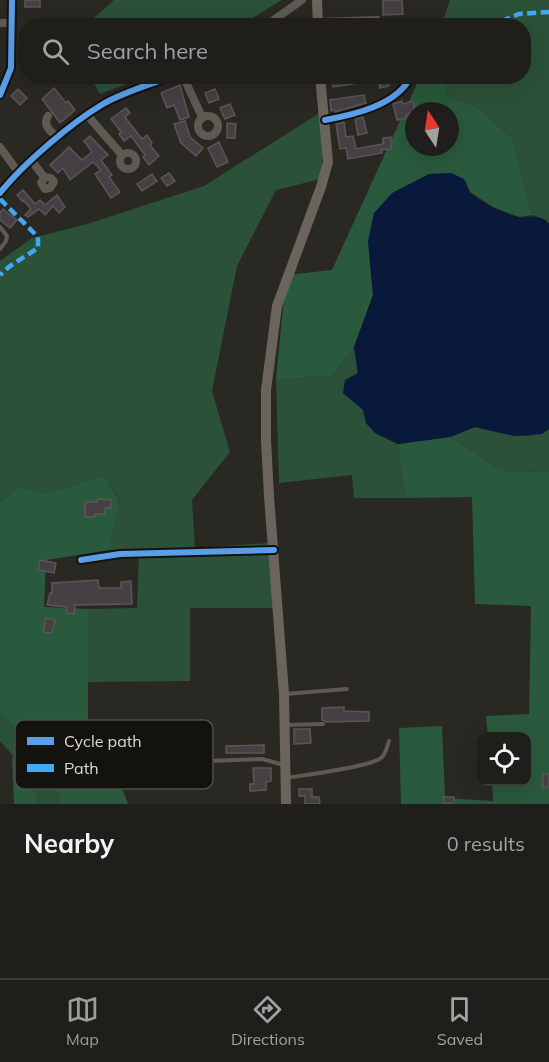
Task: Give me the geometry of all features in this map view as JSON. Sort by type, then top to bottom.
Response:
[{"type":"main road","points":[[317,0],[318,18]]},
{"type":"main road","points":[[286,804],[286,725],[266,440],[266,390],[272,329],[277,306],[328,162],[321,84]]},
{"type":"street","points":[[0,95],[11,68],[12,0]]},
{"type":"street","points":[[276,18],[302,0]]},
{"type":"street","points":[[0,23],[11,23]]},
{"type":"street","points":[[0,193],[31,160],[87,115],[120,95],[151,84]]},
{"type":"street","points":[[187,84],[202,117]]},
{"type":"street","points":[[325,120],[359,113],[385,101],[408,84]]},
{"type":"street","points":[[87,115],[122,155]]},
{"type":"street","points":[[48,116],[45,126],[58,138]]},
{"type":"street","points":[[0,147],[18,172]]},
{"type":"street","points":[[31,160],[44,177]]},
{"type":"street","points":[[81,560],[120,554],[274,550]]},
{"type":"lane","points":[[0,227],[7,236],[6,242],[0,249]]},
{"type":"lane","points":[[284,694],[347,689]]},
{"type":"lane","points":[[286,725],[323,724]]},
{"type":"lane","points":[[285,778],[361,766],[380,759],[389,741]]},
{"type":"lane","points":[[213,761],[262,759],[285,765]]},
{"type":"green space","points":[[114,0],[282,0],[252,18],[94,18]]},
{"type":"green space","points":[[450,0],[549,0],[549,224],[546,220],[532,215],[512,138],[480,109],[446,94],[448,84],[531,84],[531,18],[444,18]]},
{"type":"green space","points":[[94,84],[126,84],[100,94]]},
{"type":"green space","points":[[417,84],[448,84],[446,94],[480,109],[512,138],[532,215],[519,217],[493,207],[470,192],[464,179],[368,241],[373,295],[354,347],[332,376],[276,380],[286,275],[332,270],[405,110],[405,156],[459,156],[459,102],[409,102]]},
{"type":"green space","points":[[321,112],[323,143],[321,179],[276,190],[237,266],[212,391],[230,452],[192,500],[195,548],[268,543],[275,608],[190,608],[190,681],[88,682],[88,609],[137,608],[139,550],[110,550],[119,499],[105,475],[49,493],[20,487],[0,502],[0,261],[32,238],[87,224],[204,186]]},
{"type":"green space","points":[[354,347],[358,374],[343,393],[364,410],[366,423],[375,432],[398,444],[405,498],[354,498],[352,475],[279,483],[276,380],[332,376]]},
{"type":"green space","points":[[475,427],[522,436],[541,433],[549,429],[549,472],[503,471],[450,437]]},
{"type":"green space","points":[[450,437],[503,471],[549,472],[549,804],[401,804],[399,728],[442,726],[445,798],[493,801],[492,786],[531,786],[531,732],[488,732],[486,716],[529,714],[531,606],[475,604],[472,497],[405,498],[398,444]]},
{"type":"green space","points":[[105,475],[119,500],[110,550],[46,560],[44,607],[88,609],[88,720],[15,720],[15,727],[0,714],[0,502],[20,487],[49,493]]},
{"type":"green space","points":[[0,714],[15,727],[15,758],[0,741]]},
{"type":"green space","points":[[12,756],[15,759],[15,789],[35,789],[39,804],[14,804]]},
{"type":"green space","points":[[35,789],[57,789],[61,804],[39,804]]},
{"type":"green space","points":[[57,789],[122,789],[128,804],[61,804]]},
{"type":"water","points":[[451,173],[464,179],[470,192],[492,207],[518,217],[542,219],[549,224],[549,429],[542,434],[514,436],[475,427],[450,437],[398,444],[375,433],[366,423],[363,410],[343,393],[345,380],[358,373],[354,347],[373,295],[368,241],[374,213],[392,193],[429,174]]},
{"type":"building","points":[[25,0],[40,0],[40,7],[25,7]]},
{"type":"building","points":[[383,0],[402,0],[403,14],[383,15]]},
{"type":"building","points":[[333,84],[352,84],[333,87]]},
{"type":"building","points":[[379,84],[388,84],[389,86],[380,88]]},
{"type":"building","points":[[180,85],[189,117],[180,120],[174,105],[167,108],[161,93]]},
{"type":"building","points":[[54,88],[75,110],[60,123],[42,99]]},
{"type":"building","points":[[18,89],[27,98],[20,105],[11,96]]},
{"type":"building","points":[[215,89],[219,99],[209,103],[205,93]]},
{"type":"building","points":[[364,95],[366,103],[335,112],[331,111],[330,100]]},
{"type":"building","points":[[402,101],[405,103],[405,118],[397,120],[393,104]]},
{"type":"building","points":[[230,104],[235,115],[225,119],[220,108]]},
{"type":"building","points":[[126,108],[130,113],[125,117],[142,139],[147,135],[152,143],[150,145],[159,156],[149,165],[143,157],[145,155],[131,136],[124,141],[119,134],[121,132],[111,119]]},
{"type":"building","points":[[363,117],[367,133],[358,135],[355,119]]},
{"type":"building","points":[[185,121],[190,137],[203,148],[196,156],[181,143],[174,124]]},
{"type":"building","points":[[344,122],[346,137],[353,136],[356,149],[383,144],[383,138],[391,137],[391,149],[381,150],[382,153],[348,159],[346,148],[340,149],[336,124]]},
{"type":"building","points":[[227,123],[236,124],[235,138],[227,138]]},
{"type":"building","points":[[90,136],[108,155],[101,160],[112,175],[109,177],[120,192],[111,198],[95,174],[101,170],[93,162],[70,180],[63,168],[58,173],[50,165],[69,147],[82,160],[92,152],[84,141]]},
{"type":"building","points":[[219,142],[228,162],[217,167],[208,148]]},
{"type":"building","points":[[169,173],[175,181],[167,186],[161,178]]},
{"type":"building","points":[[152,174],[157,181],[142,191],[137,184]]},
{"type":"building","points":[[23,190],[35,204],[40,200],[45,205],[57,195],[65,207],[59,213],[53,206],[45,215],[39,209],[28,217],[25,215],[31,209],[17,195]]},
{"type":"building","points":[[3,209],[17,220],[10,228],[0,220],[0,213]]},
{"type":"building","points":[[97,499],[111,500],[111,508],[105,508],[105,514],[85,517],[85,502],[97,502]]},
{"type":"building","points":[[40,560],[56,563],[54,573],[38,570]]},
{"type":"building","points":[[98,580],[99,588],[121,588],[121,582],[131,581],[132,604],[75,605],[74,614],[66,613],[67,607],[47,605],[50,593],[52,594],[52,583]]},
{"type":"building","points":[[46,618],[55,620],[52,633],[43,632]]},
{"type":"building","points":[[344,707],[344,711],[369,712],[369,721],[326,722],[322,720],[322,708]]},
{"type":"building","points":[[294,729],[310,729],[311,743],[294,744]]},
{"type":"building","points":[[264,745],[264,753],[226,753],[226,746]]},
{"type":"building","points":[[253,768],[271,768],[271,781],[266,782],[266,790],[250,791],[250,784],[254,784]]},
{"type":"building","points":[[543,774],[549,774],[549,787],[543,788]]},
{"type":"building","points":[[299,789],[312,789],[312,797],[319,797],[320,804],[305,804],[305,796],[299,796]]},
{"type":"building","points":[[444,797],[454,797],[454,802],[444,804]]},
{"type":"marked path","points":[[509,18],[519,14],[549,12]]},
{"type":"marked path","points":[[0,199],[38,237],[38,248],[0,275]]},
{"type":"cycle path","points":[[0,95],[11,68],[12,0]]},
{"type":"cycle path","points":[[0,193],[34,157],[90,112],[119,96],[151,84]]},
{"type":"cycle path","points":[[325,120],[374,107],[396,94],[406,84]]},
{"type":"cycle path","points":[[81,560],[120,554],[274,550]]}]
